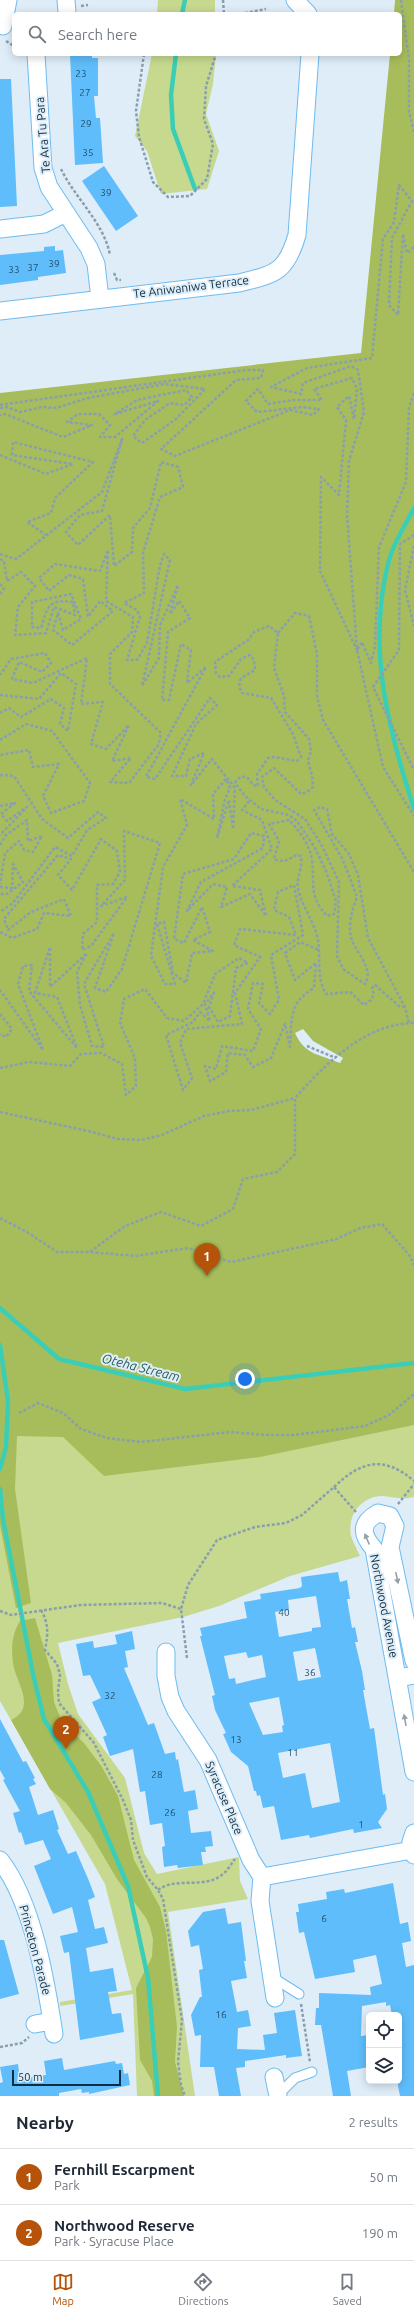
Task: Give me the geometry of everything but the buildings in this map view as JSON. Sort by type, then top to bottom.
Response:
[{"type":"street","points":[[6,26],[8,0]]},
{"type":"street","name":"Te Ara Tu Para","points":[[36,56],[43,168],[49,187],[89,248],[96,264],[100,299]]},
{"type":"street","name":"Te Aniwaniwa Terrace","points":[[0,311],[239,283],[274,274],[291,255],[297,235],[310,56]]},
{"type":"street","points":[[0,229],[44,224],[66,213]]},
{"type":"street","points":[[366,1522],[378,1513],[390,1516]]},
{"type":"street","name":"Northwood Avenue","points":[[390,1516],[395,1526],[390,1547],[414,1661]]},
{"type":"street","name":"Northwood Avenue","points":[[366,1522],[364,1528],[366,1538],[374,1549],[406,1676],[414,1772]]},
{"type":"street","name":"Syracuse Place","points":[[166,1652],[166,1676],[176,1711],[208,1760],[251,1860],[262,1877]]},
{"type":"street","points":[[275,1998],[260,1901],[262,1877],[413,1853],[411,1842],[414,1833]]},
{"type":"street","name":"Princeton Parade","points":[[0,1860],[8,1870],[25,1908],[44,1979],[53,2027],[35,2024]]},
{"type":"street","points":[[274,2077],[278,2096]]},
{"type":"lane","points":[[272,1977],[299,1994]]},
{"type":"lane","points":[[278,2096],[295,2078],[312,2072]]},
{"type":"path","points":[[223,0],[224,12]]},
{"type":"path","points":[[401,0],[409,59],[409,112],[414,132]]},
{"type":"path","points":[[250,12],[266,9]]},
{"type":"path","points":[[144,56],[136,111],[138,138],[153,182],[168,197],[190,196],[207,179],[214,144],[204,119],[206,86],[215,56]]},
{"type":"path","points":[[59,162],[68,184],[99,227],[109,248],[112,261]]},
{"type":"path","points":[[414,247],[407,253],[403,234],[398,315],[389,305],[392,238],[412,201],[399,185],[394,222],[384,239],[372,358],[307,368],[271,387],[300,394],[303,383],[351,366],[358,370],[364,412],[349,461],[348,515],[357,650],[383,766],[414,816]]},
{"type":"path","points":[[113,268],[117,280],[127,280]]},
{"type":"path","points":[[0,405],[246,370],[263,370],[261,378],[236,380],[161,449],[175,456],[290,410],[313,416],[319,409],[302,406],[257,412],[246,401],[258,389],[268,404],[294,400],[322,400],[314,389],[352,378],[357,389],[354,419],[349,396],[337,407],[346,420],[339,495],[321,477],[320,571],[357,650]]},
{"type":"path","points":[[0,408],[7,407],[20,412],[42,407],[56,408],[88,398],[165,384],[205,389],[176,419],[142,443],[133,436],[145,420],[170,403],[184,405],[192,397],[186,390],[137,400],[115,414],[158,401],[115,438],[100,436],[110,425],[99,414],[78,414],[67,422],[92,425],[63,437],[5,414],[0,415]]},
{"type":"path","points":[[357,650],[362,642],[371,663],[375,646],[379,547],[406,482],[409,407],[414,393]]},
{"type":"path","points":[[0,554],[16,559],[46,534],[102,492],[122,439],[102,510],[80,515],[66,532],[78,545],[110,515],[114,566],[132,552],[133,528],[150,508],[162,462],[178,466],[183,487],[160,498],[143,553],[144,593],[124,603],[137,610],[140,617],[127,660],[137,660],[147,643],[160,565],[164,554],[170,560],[142,686],[159,658],[160,625],[178,585],[170,614],[179,600],[190,618],[168,632],[162,700],[169,700],[181,644],[191,650],[187,683],[206,667],[146,777],[156,779],[210,698],[217,705],[196,724],[172,776],[186,776],[190,759],[204,753],[191,785],[212,758],[235,788],[233,829],[230,800],[217,838],[225,799],[230,788],[226,779],[213,794],[214,819],[180,799],[187,825],[163,867],[151,956],[165,984],[174,984],[157,924],[164,922],[173,973],[186,983],[192,953],[213,951],[193,940],[210,932],[202,907],[184,943],[174,939],[183,874],[234,859],[252,833],[264,836],[263,848],[201,882],[187,911],[213,884],[227,887],[221,907],[250,894],[266,916],[260,890],[232,886],[272,849],[262,820],[242,810],[250,800]]},
{"type":"path","points":[[0,455],[46,474],[73,464],[12,455],[12,442],[93,462],[55,498],[52,513],[27,522],[46,534]]},
{"type":"path","points":[[414,535],[400,544],[399,650],[373,687],[414,770]]},
{"type":"path","points":[[414,546],[404,590],[414,626]]},
{"type":"path","points":[[0,559],[4,561],[7,581],[21,572],[34,586],[18,607],[15,635],[46,633],[54,607],[75,615],[72,602],[53,602],[48,607],[41,628],[32,627],[32,602],[71,594],[81,619],[63,630],[58,613],[53,630],[72,645],[113,611],[100,601],[88,618],[83,579],[69,575],[49,591],[39,578],[55,564],[100,571],[108,550],[106,601],[133,616],[132,632],[110,654],[110,684],[161,733],[159,744],[129,783],[110,782],[130,758],[112,761],[129,725],[106,749],[91,744],[104,702],[81,704],[87,658],[33,683],[12,679],[19,662],[42,672],[52,663],[45,653],[11,659],[0,675]]},
{"type":"path","points":[[0,584],[4,588],[0,594]]},
{"type":"path","points":[[409,1023],[405,1007],[368,938],[358,875],[349,854],[332,834],[327,809],[320,807],[314,810],[343,860],[357,897],[351,913],[350,935],[354,949],[368,971],[369,978],[365,984],[343,969],[337,956],[339,882],[321,844],[305,818],[275,800],[264,787],[262,777],[274,768],[301,794],[307,792],[313,787],[312,775],[308,761],[311,750],[309,739],[285,712],[284,696],[274,668],[278,633],[296,613],[308,616],[318,654],[318,696],[323,720],[414,872]]},
{"type":"path","points":[[278,633],[269,626],[254,632],[248,640],[215,662],[216,673],[220,678],[229,676],[241,659],[250,655],[254,660],[255,670],[241,678],[239,686],[242,693],[271,698],[293,734],[301,757],[297,761],[274,757],[268,758],[257,774],[258,786],[253,785],[247,777],[238,779],[235,783],[250,800],[261,809],[289,815],[297,821],[321,859],[336,901],[334,914],[327,916],[319,907],[313,893],[312,860],[301,834],[289,820],[269,824],[278,841],[274,859],[280,862],[288,860],[296,855],[301,856],[302,866],[298,878],[298,889],[315,927],[319,950],[319,978],[326,994],[350,992],[364,1005],[371,1000],[374,994],[372,988],[374,985],[399,1006],[405,1007]]},
{"type":"path","points":[[0,694],[39,699],[61,673],[76,684],[68,731],[60,724],[64,708],[51,699],[20,717],[9,708],[0,713]]},
{"type":"path","points":[[0,740],[26,724],[52,731],[90,783],[84,801],[50,813],[43,796],[59,764],[33,767],[29,750],[0,755]]},
{"type":"path","points":[[0,775],[14,776],[42,819],[68,838],[98,812],[106,818],[87,830],[72,856],[55,847],[13,903],[0,912]]},
{"type":"path","points":[[0,806],[15,803],[1,814],[7,821],[27,807],[0,835]]},
{"type":"path","points":[[0,845],[6,835],[27,820],[28,841],[42,836],[33,852],[24,850],[19,841],[5,853],[0,884]]},
{"type":"path","points":[[0,932],[12,938],[37,929],[44,913],[71,916],[64,899],[31,912],[8,930],[4,919],[58,855],[71,859],[58,875],[72,890],[101,839],[116,851],[120,872],[113,884],[97,885],[97,922],[83,934],[82,950],[91,946],[127,897],[101,906],[125,880],[124,831],[160,843],[122,970],[106,992],[94,988],[114,933],[84,984],[104,1047],[92,1046],[80,1005],[77,972],[87,953],[50,987],[50,948],[35,993],[57,997],[77,1048],[29,991],[32,965],[23,966],[18,984],[43,1050],[0,990]]},
{"type":"path","points":[[0,887],[12,888],[13,864],[23,882],[7,894],[0,894]]},
{"type":"path","points":[[0,1068],[30,1062],[70,1066],[81,1054],[101,1053],[122,1064],[126,1095],[136,1086],[135,1058],[120,1023],[124,998],[145,989],[167,1018],[184,1020],[203,1004],[215,974],[239,958],[248,963],[236,968],[230,1016],[218,1022],[209,1007],[214,993],[205,1004],[210,1021],[200,1012],[193,1022],[166,1035],[183,1090],[192,1078],[180,1043],[186,1030],[242,1024],[235,993],[260,957],[234,945],[240,929],[296,935],[289,917],[274,910],[278,892],[294,885],[304,935],[271,955],[279,1000],[270,1014],[259,1003],[263,984],[253,983],[248,1009],[261,1029],[253,1051],[222,1046],[216,1069],[205,1066],[210,1081],[226,1072],[228,1053],[245,1055],[253,1067],[271,1058],[285,1024],[290,1047],[293,1009],[300,995],[314,988],[316,963],[295,980],[285,953],[300,942],[319,950]]},
{"type":"path","points":[[0,1014],[12,1028],[6,1037],[0,1034]]},
{"type":"path","points":[[0,1112],[118,1139],[141,1140],[162,1135],[204,1116],[229,1111],[251,1110],[295,1098],[317,1074],[336,1058],[367,1036],[387,1027],[414,1023]]},
{"type":"path","points":[[307,1046],[336,1058]]},
{"type":"path","points":[[90,1252],[124,1226],[161,1212],[201,1226],[233,1209],[243,1179],[277,1172],[295,1154],[295,1098]]},
{"type":"path","points":[[0,1218],[27,1232],[57,1252],[90,1252],[136,1256],[188,1248],[231,1262],[337,1239],[360,1228],[382,1224],[410,1256],[414,1265]]},
{"type":"path","points":[[19,1413],[38,1403],[63,1413],[81,1429],[107,1438],[141,1442],[230,1432],[266,1436],[294,1435],[365,1426],[388,1415],[414,1394]]},
{"type":"path","points":[[187,1658],[181,1609],[188,1585],[217,1540],[255,1527],[286,1522],[302,1515],[334,1488],[349,1472],[368,1465],[384,1465],[400,1469],[414,1481]]},
{"type":"path","points":[[390,1516],[402,1496],[414,1484]]},
{"type":"path","points":[[334,1488],[366,1522]]},
{"type":"path","points":[[0,1611],[11,1615],[80,1605],[162,1603],[181,1609]]},
{"type":"path","points":[[39,1610],[47,1620],[48,1632],[45,1650],[57,1664],[60,1675],[58,1691],[59,1703],[78,1723],[97,1750],[123,1800],[130,1820],[133,1840],[147,1877],[158,1890],[163,1900],[182,2020],[178,2062],[181,2085],[185,2096]]},
{"type":"path","points":[[158,1890],[165,1884],[206,1882],[223,1875],[235,1859],[251,1860]]},
{"type":"path","points":[[299,1994],[312,2072]]},
{"type":"path","points":[[0,2047],[22,2043],[30,2037],[35,2024]]},
{"type":"green space","points":[[158,0],[215,0],[215,12],[157,12]]},
{"type":"green space","points":[[395,0],[414,0],[414,1425],[260,1457],[104,1476],[63,1437],[17,1436],[15,1489],[31,1603],[16,1608],[0,1525],[0,393],[361,353],[390,56],[402,56],[402,12],[394,12]],"holes":[[[303,1029],[313,1041],[343,1058],[340,1063],[313,1053],[303,1046],[295,1033]]]},
{"type":"green space","points":[[152,56],[216,56],[213,84],[206,114],[219,151],[207,189],[161,194],[147,151],[135,136]]},
{"type":"green space","points":[[414,1080],[414,1497],[375,1497],[369,1499],[358,1508],[351,1520],[350,1528],[351,1536],[360,1556],[290,1576],[219,1606],[183,1617],[58,1643],[68,1684],[78,1714],[125,1778],[144,1853],[157,1874],[239,1857],[240,1881],[248,1899],[168,1912],[195,2096],[137,2096],[133,1994],[60,2006],[60,2002],[132,1990],[105,1884],[0,1701],[0,1098]]},
{"type":"green space","points":[[35,1618],[52,1675],[54,1702],[62,1722],[84,1743],[102,1767],[118,1796],[134,1860],[160,1907],[166,1931],[177,2027],[175,2062],[184,2096],[154,2096],[152,2081],[140,2060],[136,1988],[152,1957],[153,1939],[146,1918],[117,1879],[91,1835],[66,1803],[50,1789],[11,1720],[19,1715],[23,1709],[24,1701],[13,1663],[12,1646],[14,1636],[20,1621]]},
{"type":"waterway","points":[[182,12],[185,0]]},
{"type":"waterway","points":[[176,56],[171,95],[173,129],[195,189]]},
{"type":"waterway","points":[[414,508],[391,553],[382,592],[380,624],[380,655],[383,686],[396,747],[414,809]]},
{"type":"waterway","name":"Oteha Stream","points":[[0,1308],[59,1359],[185,1389],[414,1363]]},
{"type":"waterway","points":[[0,1345],[8,1401],[6,1447],[0,1469]]},
{"type":"waterway","points":[[0,1489],[3,1519],[33,1674],[44,1719],[88,1792],[128,1886],[148,1978],[158,2096]]},
{"type":"place","name":"Fernhill Escarpment","points":[[207,1276]]},
{"type":"place","name":"Northwood Reserve","points":[[66,1749]]}]
